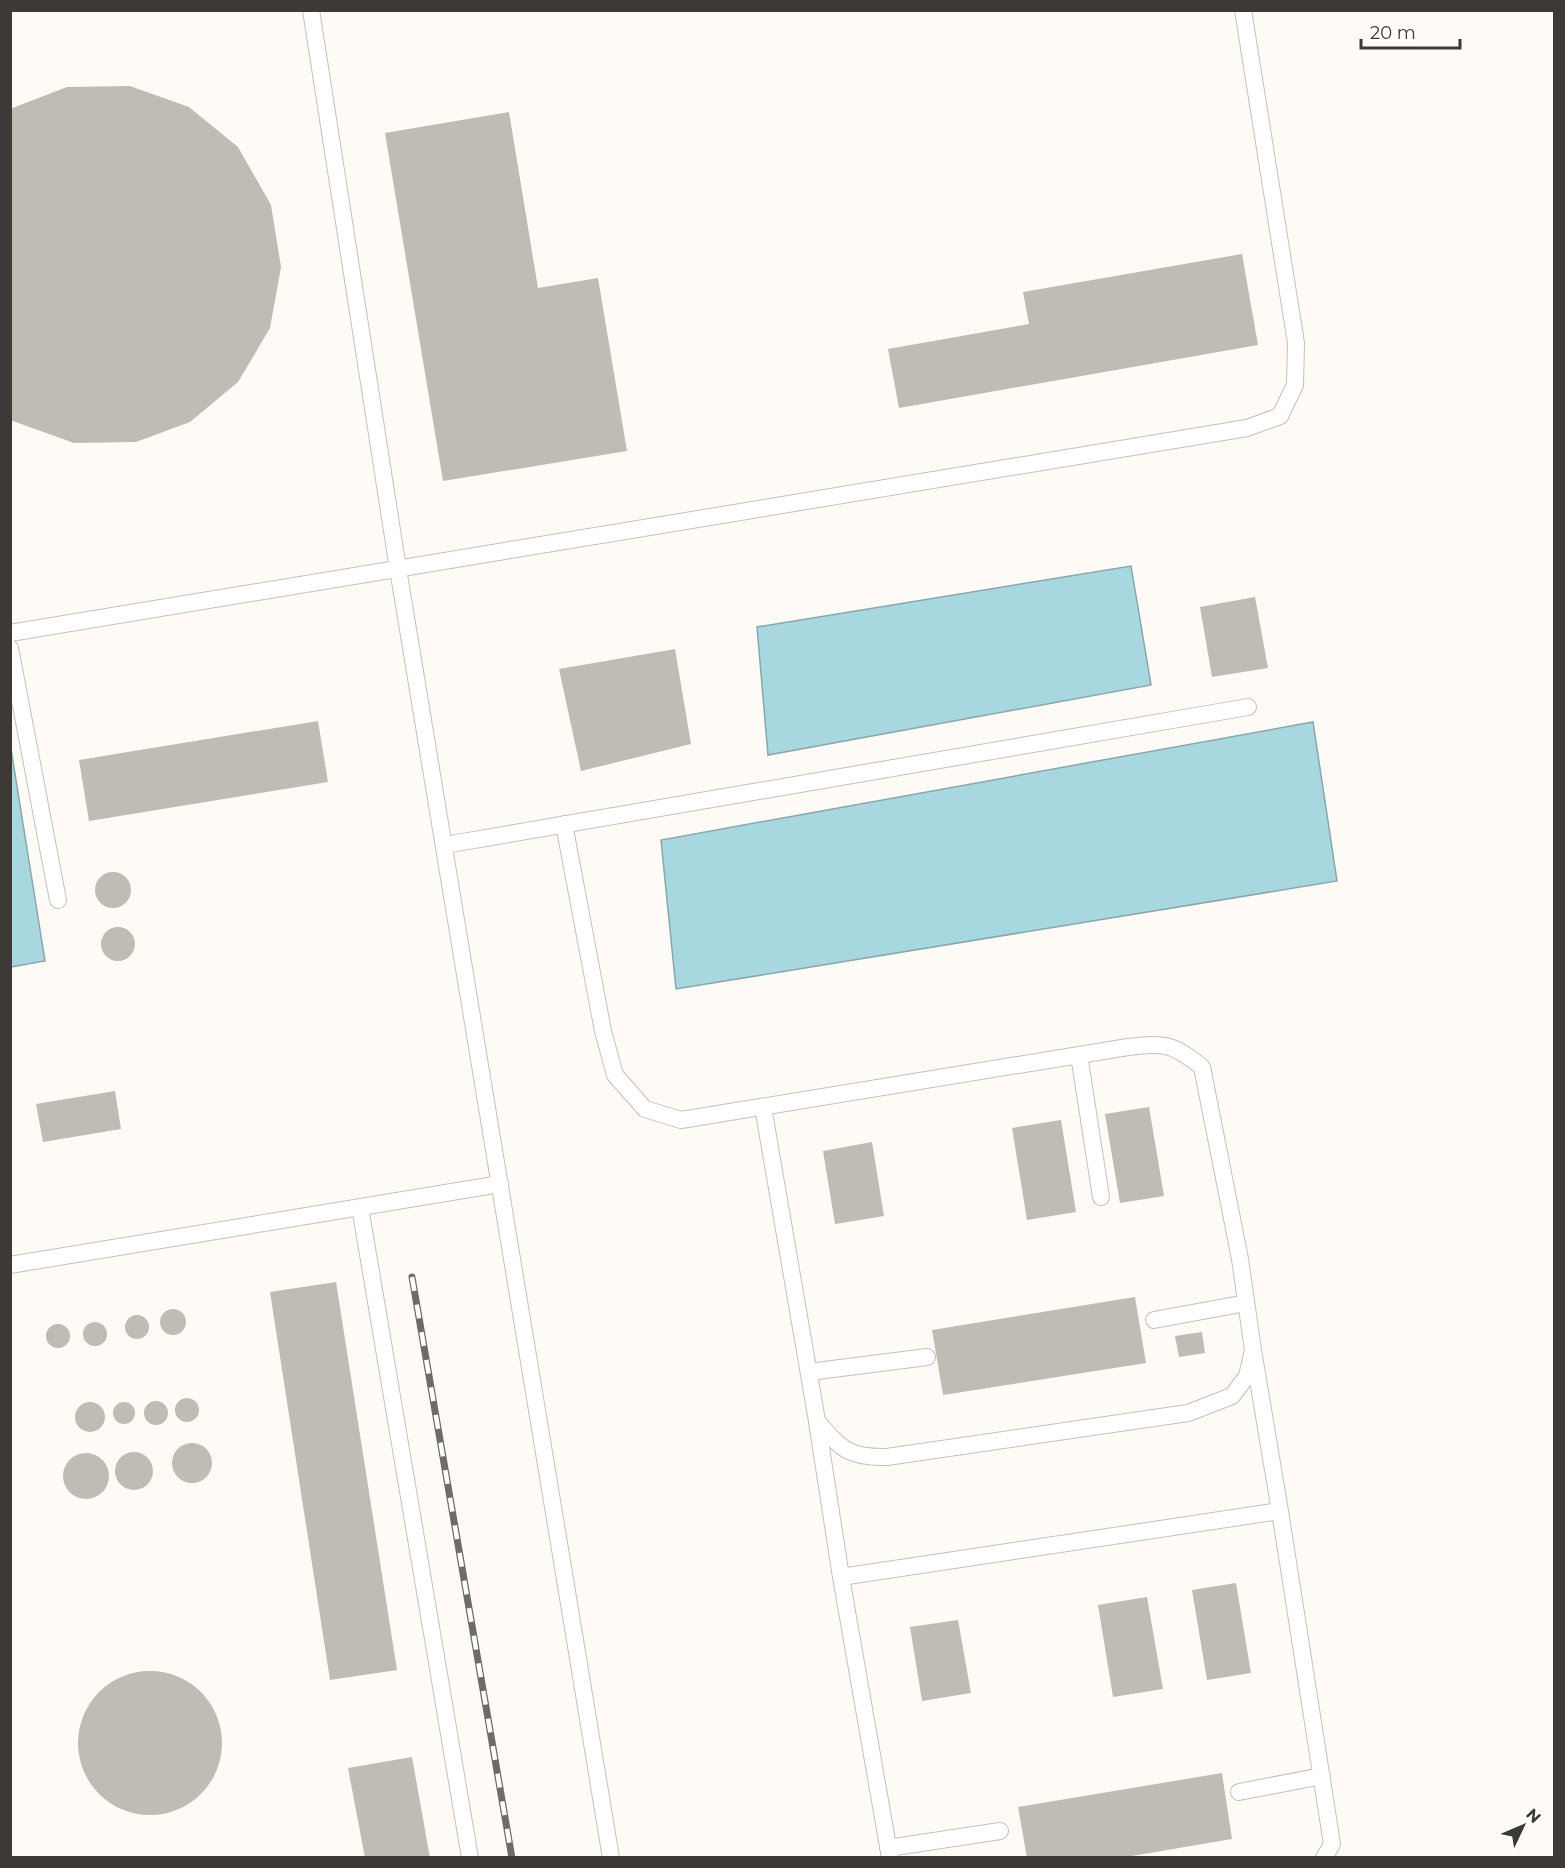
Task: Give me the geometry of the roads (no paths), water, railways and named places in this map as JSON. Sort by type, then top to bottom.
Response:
[{"type":"lane","points":[[311,10],[398,569],[611,1857]]},
{"type":"lane","points":[[10,633],[1247,428],[1280,416],[1295,385],[1296,344],[1243,10]]},
{"type":"lane","points":[[10,648],[58,900]]},
{"type":"lane","points":[[445,844],[1248,707]]},
{"type":"lane","points":[[564,824],[603,1031],[615,1075],[645,1109],[681,1120],[1080,1055],[1161,1044],[1180,1050],[1202,1067],[1246,1303],[1322,1776],[1332,1844],[1324,1857]]},
{"type":"lane","points":[[1080,1055],[1101,1197]]},
{"type":"lane","points":[[763,1107],[889,1852],[1000,1831]]},
{"type":"lane","points":[[10,1265],[500,1184]]},
{"type":"lane","points":[[360,1207],[470,1857]]},
{"type":"lane","points":[[1154,1320],[1246,1303]]},
{"type":"lane","points":[[817,1421],[835,1443],[861,1458],[1188,1413],[1232,1396],[1247,1376],[1253,1350]]},
{"type":"lane","points":[[809,1372],[927,1358]]},
{"type":"lane","points":[[841,1577],[1280,1511]]},
{"type":"lane","points":[[1239,1792],[1322,1776]]},
{"type":"water","points":[[1131,566],[1151,685],[768,755],[757,627]]},
{"type":"water","points":[[1313,722],[1337,881],[676,989],[661,840]]},
{"type":"water","points":[[11,749],[45,961],[10,967]]},
{"type":"railway","points":[[412,1277],[512,1858]]}]
